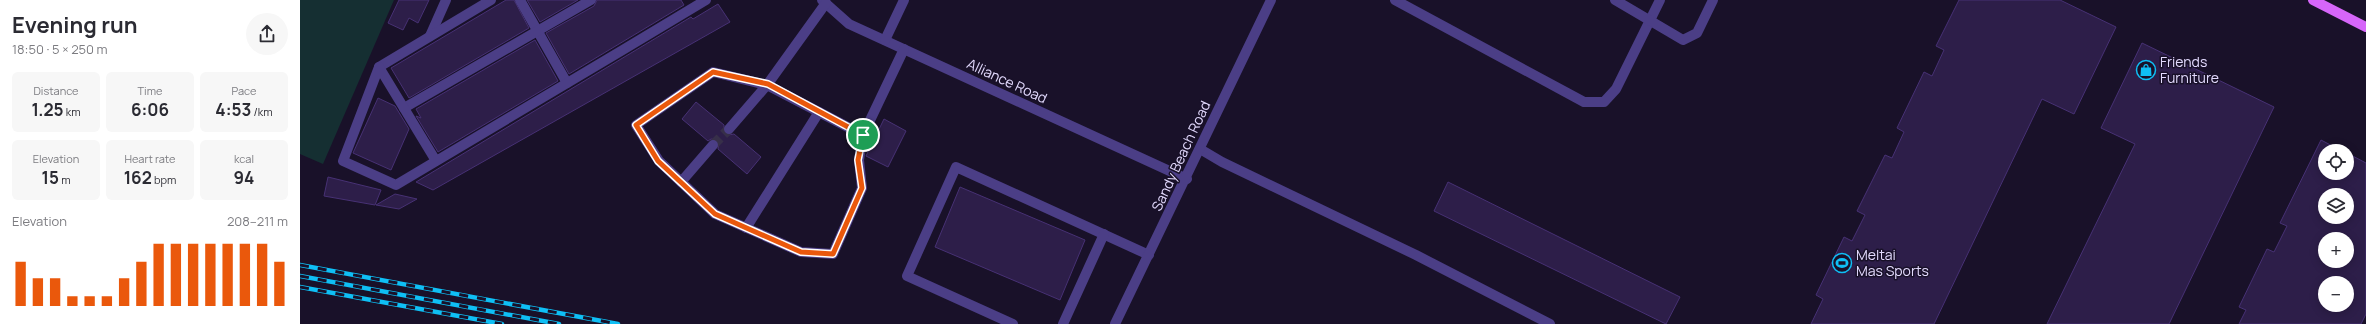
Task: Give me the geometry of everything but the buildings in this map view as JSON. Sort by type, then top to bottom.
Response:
[{"type":"main road","points":[[2313,0],[2366,28]]},
{"type":"street","points":[[430,36],[446,0]]},
{"type":"street","points":[[520,0],[567,83]]},
{"type":"street","points":[[404,108],[591,0]]},
{"type":"street","points":[[488,1],[379,67],[343,161],[396,184],[567,83],[692,4],[706,0]]},
{"type":"street","points":[[885,40],[904,0]]},
{"type":"street","name":"Sandy Beach Road","points":[[1115,324],[1271,0]]},
{"type":"street","points":[[1395,0],[1584,102],[1604,102],[1616,89],[1660,0]]},
{"type":"street","points":[[1615,0],[1683,40],[1697,33],[1713,0]]},
{"type":"street","points":[[729,130],[768,84],[824,2]]},
{"type":"street","name":"Alliance Road","points":[[824,2],[849,24],[1186,179]]},
{"type":"street","points":[[863,135],[768,84],[713,72],[636,125],[658,161],[715,214],[801,252],[833,254],[862,188],[858,160],[863,135],[904,49]]},
{"type":"street","points":[[379,67],[436,161]]},
{"type":"street","points":[[746,228],[819,112]]},
{"type":"street","points":[[681,182],[713,146]]},
{"type":"street","points":[[1200,149],[1222,162],[1416,255],[1550,324]]},
{"type":"street","points":[[1013,324],[907,276],[956,167],[1149,255]]},
{"type":"street","points":[[1063,324],[1104,234]]},
{"type":"green space","points":[[300,0],[394,0],[323,164],[300,154]]},
{"type":"tunnel","points":[[713,145],[729,129]]},
{"type":"railway","points":[[300,265],[618,324]]},
{"type":"railway","points":[[300,276],[559,324]]},
{"type":"railway","points":[[300,287],[502,324]]},
{"type":"place","name":"Friends Furniture","points":[[2146,70]]},
{"type":"place","name":"Meltai Mas Sports","points":[[1842,263]]},
{"type":"route","points":[[713,72],[768,84],[863,135],[858,160],[862,188],[833,254],[801,252],[715,214],[658,161],[636,125],[713,72]]}]
